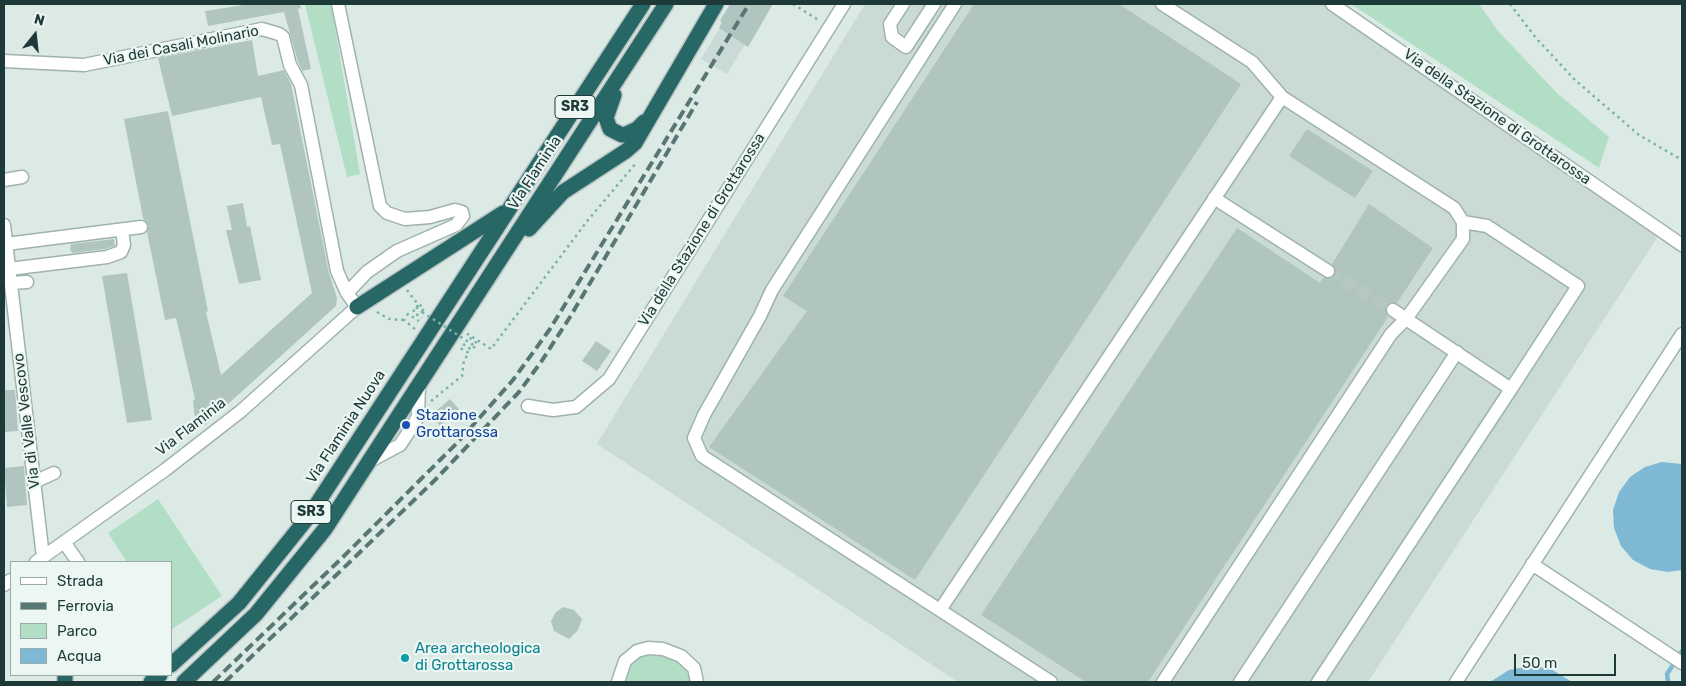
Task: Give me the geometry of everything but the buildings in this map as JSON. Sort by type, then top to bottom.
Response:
[{"type":"highway","points":[[612,50],[634,4]]},
{"type":"highway","name":"Via Flaminia","points":[[506,210],[642,4]]},
{"type":"highway","name":"Via Flaminia","points":[[499,260],[666,4]]},
{"type":"highway","points":[[499,260],[563,192],[617,157],[634,142],[716,4]]},
{"type":"highway","points":[[623,71],[606,118],[610,129],[622,135],[630,133],[652,114]]},
{"type":"highway","points":[[357,307],[506,210]]},
{"type":"highway","name":"Via Flaminia Nuova","points":[[172,664],[225,617],[288,543],[333,481],[506,210]]},
{"type":"highway","name":"SR3","points":[[184,682],[242,629],[325,529],[372,460],[499,260]]},
{"type":"street","points":[[338,4],[380,206],[387,213],[405,219],[430,217],[452,210],[460,211],[463,216],[456,225],[397,251],[367,272],[347,293]]},
{"type":"street","name":"Via della Stazione di Grottarossa","points":[[528,406],[553,410],[576,408],[609,379],[844,4]]},
{"type":"street","points":[[903,4],[890,24],[892,37],[906,46],[934,4]]},
{"type":"street","points":[[955,4],[772,290],[760,316],[704,415],[694,438],[702,456],[1051,682]]},
{"type":"street","points":[[1162,4],[1252,62],[1282,97],[1454,208],[1464,222],[1463,239],[1406,319],[1391,334],[1163,682]]},
{"type":"street","name":"Via della Stazione di Grottarossa","points":[[1332,4],[1682,245]]},
{"type":"street","name":"Via dei Casali Molinario","points":[[4,61],[84,65],[262,29],[280,34],[283,37],[290,65],[301,85],[335,263],[347,293],[357,307]]},
{"type":"street","points":[[940,610],[1282,97]]},
{"type":"street","points":[[4,180],[22,177]]},
{"type":"street","points":[[1214,198],[1328,271]]},
{"type":"street","points":[[1318,682],[1578,286],[1487,226],[1464,222]]},
{"type":"street","name":"Via di Valle Vescovo","points":[[4,225],[34,482],[40,560]]},
{"type":"street","points":[[6,244],[141,227]]},
{"type":"street","points":[[9,269],[107,257],[121,252],[124,245],[122,230]]},
{"type":"street","points":[[11,283],[28,282]]},
{"type":"street","name":"Via Flaminia","points":[[40,560],[157,476],[241,411],[357,307]]},
{"type":"street","points":[[1393,310],[1511,389]]},
{"type":"street","points":[[1456,682],[1682,334]]},
{"type":"street","points":[[1240,682],[1456,352]]},
{"type":"street","points":[[372,460],[400,445],[418,416],[419,385]]},
{"type":"street","points":[[34,482],[54,473]]},
{"type":"street","points":[[64,542],[77,561]]},
{"type":"street","points":[[1532,564],[1682,663]]},
{"type":"street","points":[[618,682],[619,673],[625,661],[637,651],[648,648],[663,649],[682,656],[694,668],[698,682]]},
{"type":"path","points":[[793,4],[814,17]]},
{"type":"path","points":[[1510,4],[1536,38],[1575,80],[1639,134],[1682,160]]},
{"type":"path","points":[[462,344],[472,350],[477,343],[467,335],[491,349],[588,220],[639,160]]},
{"type":"path","points":[[416,308],[417,306],[423,310],[424,308],[417,303]]},
{"type":"path","points":[[416,308],[475,346]]},
{"type":"path","points":[[416,308],[413,312],[422,318]]},
{"type":"path","points":[[377,312],[389,319],[404,320],[425,338]]},
{"type":"path","points":[[404,320],[408,314],[420,321]]},
{"type":"path","points":[[419,409],[426,406],[462,376],[464,360],[469,353],[460,348]]},
{"type":"shaded area","points":[[734,4],[769,4],[727,74],[701,59]]},
{"type":"shaded area","points":[[865,4],[1328,4],[1662,230],[1368,682],[958,682],[597,444]]},
{"type":"green space","points":[[305,4],[331,4],[360,174],[347,177]]},
{"type":"green space","points":[[1351,4],[1479,4],[1498,31],[1557,93],[1609,137],[1599,168]]},
{"type":"green space","points":[[158,499],[222,596],[172,629],[172,561],[126,561],[108,533]]},
{"type":"green space","points":[[651,653],[672,656],[681,663],[687,672],[690,682],[625,682],[632,663]]},
{"type":"water","points":[[1662,462],[1682,464],[1682,570],[1668,572],[1650,569],[1633,560],[1621,546],[1614,528],[1613,510],[1619,492],[1630,477],[1645,467]]},
{"type":"water","points":[[1530,666],[1551,669],[1572,682],[1490,682],[1509,670]]},
{"type":"waterway","points":[[1668,682],[1667,674],[1682,651]]},
{"type":"tunnel","points":[[1328,271],[1393,310]]},
{"type":"railway","points":[[213,682],[344,556],[458,442],[513,380],[550,329],[749,4]]},
{"type":"railway","points":[[225,682],[434,481],[519,392],[570,317],[697,102]]},
{"type":"place","name":"Stazione Grottarossa","points":[[406,425]]},
{"type":"place","name":"Area archeologica di Grottarossa","points":[[405,658]]}]
